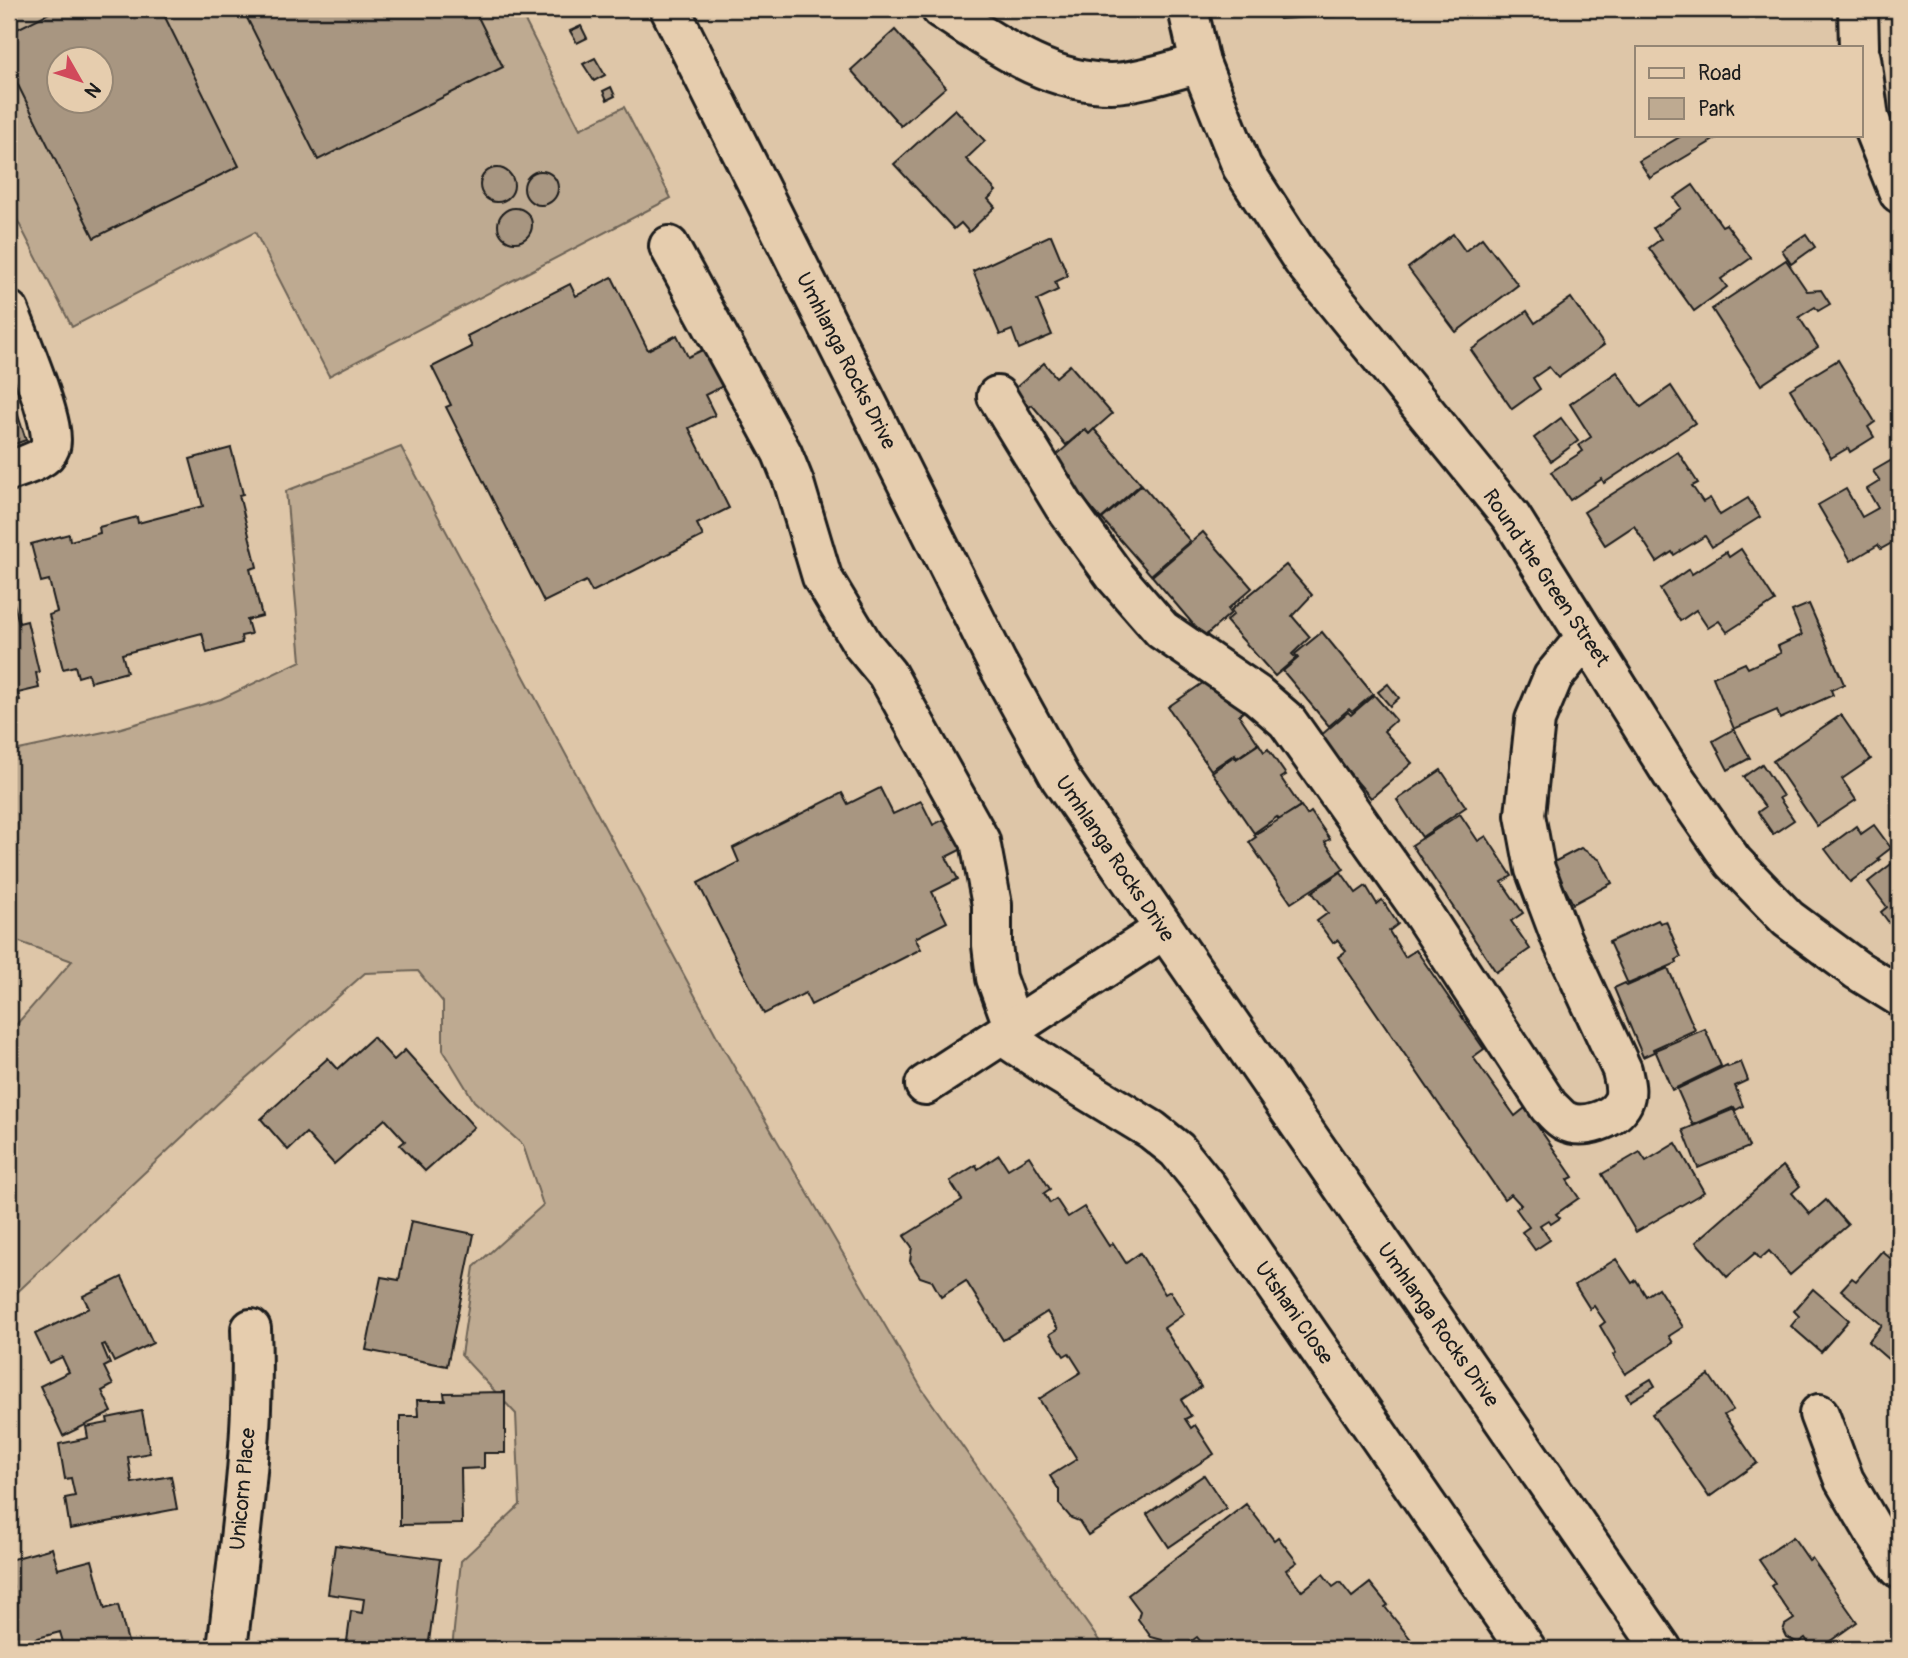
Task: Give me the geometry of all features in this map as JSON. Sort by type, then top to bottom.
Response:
[{"type":"street","name":"Umhlanga Rocks Drive","points":[[670,9],[997,663],[1060,779],[1662,1649]]},
{"type":"street","points":[[941,9],[1018,58],[1064,77],[1112,83],[1200,63]]},
{"type":"street","name":"Round the Green Street","points":[[1188,9],[1200,63],[1242,167],[1303,261],[1511,517],[1672,774],[1733,862],[1788,919],[1857,970],[1899,996]]},
{"type":"street","points":[[1858,9],[1859,46]]},
{"type":"street","points":[[1862,66],[1869,118],[1899,193]]},
{"type":"street","points":[[669,246],[782,453],[794,483],[822,577],[857,636],[887,674],[980,841],[992,905],[992,945],[996,978],[1008,1032]]},
{"type":"street","points":[[9,311],[47,412],[51,446],[31,463],[9,471]]},
{"type":"street","points":[[997,396],[1064,506],[1115,576],[1162,630],[1257,695],[1287,721],[1415,902],[1549,1107],[1563,1121],[1576,1125],[1594,1123],[1615,1113],[1623,1102],[1626,1089],[1622,1070],[1561,938],[1535,869],[1525,815],[1535,720],[1553,677],[1586,637]]},
{"type":"street","points":[[925,1085],[1163,930]]},
{"type":"street","name":"Utshani Close","points":[[1008,1032],[1077,1085],[1152,1130],[1177,1150],[1207,1187],[1526,1649]]},
{"type":"street","name":"Unicorn Place","points":[[227,1649],[244,1499],[253,1368],[251,1329]]},
{"type":"street","points":[[1819,1414],[1844,1480],[1899,1568]]},
{"type":"green space","points":[[9,9],[519,9],[580,129],[624,107],[671,198],[329,376],[255,232],[72,327],[9,204]]},
{"type":"green space","points":[[401,447],[722,1046],[922,1389],[1105,1649],[452,1649],[461,1561],[520,1505],[516,1414],[461,1355],[474,1267],[543,1205],[523,1145],[474,1101],[443,1050],[443,1002],[418,971],[365,973],[229,1093],[9,1300],[9,1033],[72,961],[9,938],[9,752],[118,729],[221,699],[301,661],[286,491]]},
{"type":"building","points":[[57,9],[161,9],[239,166],[94,238],[9,67],[9,33]]},
{"type":"building","points":[[265,9],[474,9],[503,67],[318,160],[247,18]]},
{"type":"building","points":[[1278,9],[1335,9],[1336,16],[1279,19]]},
{"type":"building","points":[[581,26],[587,38],[577,43],[570,31]]},
{"type":"building","points":[[895,30],[946,87],[901,126],[851,70]]},
{"type":"building","points":[[595,58],[605,75],[594,81],[583,64]]},
{"type":"building","points":[[611,87],[615,96],[607,100],[603,91]]},
{"type":"building","points":[[955,109],[985,141],[966,159],[996,191],[988,199],[995,207],[969,232],[961,223],[954,229],[894,164]]},
{"type":"building","points":[[1681,136],[1720,136],[1650,178],[1639,161]]},
{"type":"building","points":[[497,168],[509,173],[514,185],[509,197],[497,202],[485,197],[480,185],[485,173]]},
{"type":"building","points":[[541,171],[553,176],[558,188],[553,200],[541,205],[529,200],[524,188],[529,176]]},
{"type":"building","points":[[1693,185],[1722,226],[1726,224],[1751,258],[1721,279],[1727,287],[1694,311],[1649,248],[1661,239],[1653,228],[1681,208],[1674,198]]},
{"type":"building","points":[[515,208],[527,213],[532,225],[527,237],[515,242],[503,237],[498,225],[503,213]]},
{"type":"building","points":[[1453,234],[1465,251],[1482,238],[1518,285],[1456,332],[1408,268]]},
{"type":"building","points":[[1806,234],[1815,247],[1791,264],[1782,250]]},
{"type":"building","points":[[1051,235],[1068,276],[1055,282],[1058,290],[1037,300],[1052,335],[1019,349],[1012,330],[1000,335],[973,271]]},
{"type":"building","points":[[1786,260],[1807,291],[1821,290],[1830,304],[1818,311],[1815,307],[1799,317],[1818,347],[1761,385],[1712,309]]},
{"type":"building","points":[[612,277],[648,350],[677,335],[688,357],[711,346],[729,383],[705,395],[715,415],[689,428],[729,508],[697,524],[703,536],[592,592],[586,581],[544,602],[446,407],[451,405],[432,367],[472,347],[467,336],[570,284],[576,296]]},
{"type":"building","points":[[1571,298],[1604,345],[1558,378],[1549,367],[1533,378],[1540,389],[1512,409],[1471,350],[1527,311],[1535,323]]},
{"type":"building","points":[[1838,360],[1875,422],[1868,427],[1874,437],[1850,452],[1848,448],[1831,458],[1790,389]]},
{"type":"building","points":[[1044,363],[1056,377],[1070,365],[1112,414],[1089,434],[1085,429],[1066,445],[1032,405],[1026,410],[1011,392]]},
{"type":"building","points":[[1617,372],[1641,407],[1671,386],[1695,423],[1604,483],[1602,479],[1570,500],[1551,472],[1583,451],[1579,445],[1591,437],[1570,404]]},
{"type":"building","points":[[13,400],[26,440],[9,446],[9,401]]},
{"type":"building","points":[[1561,418],[1578,441],[1551,461],[1534,438]]},
{"type":"building","points":[[1094,429],[1141,484],[1101,519],[1051,460],[1085,430],[1089,434]]},
{"type":"building","points":[[231,448],[243,494],[239,495],[257,567],[250,569],[262,616],[247,620],[251,634],[241,636],[242,643],[207,653],[202,633],[122,654],[127,672],[90,682],[88,674],[78,677],[75,666],[63,669],[49,615],[57,612],[49,580],[41,582],[31,544],[69,534],[70,541],[100,533],[99,527],[137,517],[138,523],[203,506],[190,459]]},
{"type":"building","points":[[1678,452],[1698,483],[1692,486],[1703,502],[1710,498],[1720,515],[1748,498],[1760,517],[1712,547],[1705,536],[1657,562],[1634,526],[1605,545],[1584,512]]},
{"type":"building","points":[[1899,456],[1897,540],[1881,549],[1878,545],[1851,561],[1818,505],[1846,489],[1862,517],[1878,508],[1867,489],[1880,481],[1873,471]]},
{"type":"building","points":[[1142,485],[1190,541],[1151,575],[1102,519]]},
{"type":"building","points":[[1203,532],[1252,588],[1228,609],[1231,613],[1204,637],[1152,576]]},
{"type":"building","points":[[1741,549],[1775,601],[1727,632],[1719,621],[1708,628],[1696,610],[1680,621],[1660,589],[1689,569],[1692,574],[1726,552],[1729,557]]},
{"type":"building","points":[[1286,565],[1312,595],[1292,616],[1310,637],[1292,654],[1296,658],[1275,676],[1226,621],[1234,614],[1231,610]]},
{"type":"building","points":[[9,567],[13,587],[10,588],[19,623],[27,621],[39,672],[36,673],[39,688],[18,693],[20,700],[9,703]]},
{"type":"building","points":[[1809,604],[1844,684],[1831,690],[1833,695],[1780,719],[1777,710],[1734,729],[1713,677],[1745,663],[1748,668],[1781,653],[1778,646],[1802,635],[1792,611]]},
{"type":"building","points":[[1322,632],[1373,694],[1352,712],[1349,709],[1329,726],[1283,671],[1298,658],[1295,654]]},
{"type":"building","points":[[1213,676],[1226,687],[1243,712],[1239,715],[1258,743],[1237,758],[1235,754],[1211,770],[1168,707]]},
{"type":"building","points":[[1388,684],[1399,698],[1390,706],[1378,692]]},
{"type":"building","points":[[1374,695],[1396,720],[1384,731],[1412,763],[1371,798],[1319,737],[1348,712],[1351,715]]},
{"type":"building","points":[[1841,715],[1871,759],[1842,779],[1856,800],[1817,826],[1773,761]]},
{"type":"building","points":[[1734,729],[1750,758],[1728,770],[1713,741]]},
{"type":"building","points":[[1259,744],[1264,752],[1268,749],[1286,775],[1281,778],[1300,806],[1279,820],[1277,817],[1254,833],[1212,772],[1234,756],[1236,759]]},
{"type":"building","points":[[1762,764],[1783,796],[1779,798],[1794,820],[1773,834],[1758,812],[1765,807],[1743,777]]},
{"type":"building","points":[[1441,770],[1466,807],[1422,837],[1397,800]]},
{"type":"building","points":[[880,788],[893,814],[921,801],[933,825],[956,813],[972,844],[946,857],[958,879],[932,892],[947,922],[915,938],[921,949],[811,1005],[805,993],[764,1014],[698,883],[739,862],[733,848],[842,793],[848,804]]},
{"type":"building","points":[[1301,806],[1307,815],[1311,812],[1330,839],[1325,842],[1344,869],[1291,903],[1249,842],[1256,837],[1254,835]]},
{"type":"building","points":[[1460,814],[1478,841],[1486,836],[1512,876],[1502,882],[1523,913],[1511,921],[1530,949],[1496,972],[1412,845]]},
{"type":"building","points":[[1874,825],[1891,848],[1878,858],[1880,860],[1850,882],[1825,849],[1856,826],[1861,834]]},
{"type":"building","points":[[1581,848],[1600,860],[1612,883],[1573,904],[1552,863]]},
{"type":"building","points":[[1899,858],[1899,922],[1893,928],[1881,912],[1887,907],[1868,882]]},
{"type":"building","points":[[1341,872],[1356,893],[1366,886],[1377,904],[1382,900],[1398,924],[1389,931],[1405,957],[1416,950],[1484,1049],[1473,1057],[1515,1116],[1525,1108],[1573,1177],[1567,1180],[1579,1198],[1556,1214],[1560,1218],[1551,1224],[1548,1220],[1540,1225],[1550,1240],[1535,1250],[1522,1232],[1529,1227],[1516,1209],[1521,1205],[1511,1194],[1504,1199],[1338,957],[1346,951],[1338,940],[1333,943],[1317,921],[1328,913],[1312,892]]},
{"type":"building","points":[[1658,920],[1660,923],[1666,921],[1681,957],[1676,960],[1677,963],[1628,984],[1609,942]]},
{"type":"building","points":[[1668,968],[1695,1030],[1653,1049],[1654,1052],[1643,1057],[1614,988],[1625,983],[1627,986]]},
{"type":"building","points":[[1705,1029],[1721,1066],[1672,1090],[1655,1050]]},
{"type":"building","points":[[373,1037],[394,1060],[405,1050],[474,1127],[425,1171],[400,1145],[405,1141],[385,1119],[334,1164],[306,1133],[288,1150],[261,1119],[328,1058],[338,1069]]},
{"type":"building","points":[[1741,1062],[1748,1080],[1735,1086],[1743,1106],[1736,1110],[1734,1107],[1693,1125],[1677,1089],[1727,1065],[1728,1067]]},
{"type":"building","points":[[1734,1109],[1749,1147],[1698,1168],[1683,1130]]},
{"type":"building","points":[[1676,1143],[1704,1192],[1636,1232],[1602,1174],[1640,1152],[1646,1161]]},
{"type":"building","points":[[999,1155],[1008,1169],[1029,1156],[1050,1189],[1044,1193],[1050,1203],[1056,1199],[1068,1217],[1084,1207],[1109,1246],[1113,1243],[1126,1263],[1140,1253],[1165,1294],[1170,1291],[1184,1314],[1164,1328],[1201,1387],[1181,1400],[1191,1416],[1185,1419],[1191,1428],[1195,1425],[1214,1454],[1088,1535],[1079,1521],[1071,1518],[1059,1504],[1059,1490],[1050,1476],[1077,1459],[1039,1399],[1081,1372],[1069,1353],[1064,1356],[1050,1334],[1058,1329],[1047,1312],[1003,1340],[966,1281],[941,1297],[932,1281],[920,1277],[910,1261],[912,1247],[904,1236],[962,1200],[950,1181],[976,1165],[978,1169]]},
{"type":"building","points":[[1783,1166],[1800,1186],[1792,1193],[1810,1214],[1826,1200],[1848,1225],[1790,1275],[1769,1251],[1760,1259],[1755,1253],[1727,1277],[1696,1242]]},
{"type":"building","points":[[411,1221],[474,1234],[447,1366],[366,1350],[381,1277],[399,1280]]},
{"type":"building","points":[[1882,1251],[1899,1266],[1899,1347],[1889,1360],[1868,1342],[1882,1325],[1841,1290],[1852,1278],[1856,1281]]},
{"type":"building","points":[[1616,1259],[1632,1283],[1636,1280],[1646,1296],[1658,1288],[1683,1327],[1669,1336],[1673,1343],[1625,1374],[1600,1326],[1605,1322],[1594,1306],[1590,1309],[1575,1285]]},
{"type":"building","points":[[122,1277],[153,1343],[114,1362],[105,1344],[102,1345],[110,1364],[104,1367],[113,1385],[102,1391],[112,1412],[63,1436],[40,1386],[69,1372],[62,1357],[49,1363],[35,1334],[89,1308],[83,1296]]},
{"type":"building","points":[[1813,1289],[1849,1320],[1821,1352],[1791,1326],[1799,1316],[1794,1311]]},
{"type":"building","points":[[1709,1375],[1733,1410],[1724,1415],[1757,1463],[1709,1497],[1652,1414]]},
{"type":"building","points":[[1651,1379],[1655,1386],[1630,1401],[1626,1394]]},
{"type":"building","points":[[505,1392],[505,1453],[484,1453],[484,1468],[461,1469],[462,1524],[400,1525],[400,1416],[418,1416],[417,1400],[445,1400],[444,1393]]},
{"type":"building","points":[[142,1411],[150,1453],[128,1457],[132,1483],[171,1476],[177,1509],[70,1529],[65,1498],[75,1496],[71,1478],[65,1479],[59,1444],[88,1438],[86,1427],[108,1423],[107,1418]]},
{"type":"building","points":[[1204,1475],[1226,1508],[1169,1547],[1147,1514]]},
{"type":"building","points":[[1246,1504],[1274,1540],[1278,1537],[1297,1562],[1286,1570],[1302,1591],[1323,1574],[1333,1587],[1340,1582],[1352,1597],[1370,1583],[1388,1605],[1385,1607],[1417,1647],[1207,1649],[1197,1637],[1181,1649],[1170,1649],[1162,1640],[1151,1637],[1138,1619],[1140,1611],[1128,1595]]},
{"type":"building","points":[[1793,1537],[1809,1560],[1812,1558],[1857,1622],[1819,1649],[1813,1649],[1805,1638],[1798,1643],[1786,1637],[1783,1631],[1785,1625],[1794,1619],[1771,1586],[1775,1583],[1759,1560]]},
{"type":"building","points":[[335,1545],[440,1559],[428,1649],[346,1649],[351,1611],[362,1613],[364,1599],[328,1594]]},
{"type":"building","points":[[52,1548],[58,1569],[92,1560],[105,1609],[118,1605],[130,1649],[65,1649],[60,1632],[12,1645],[9,1632],[9,1590],[13,1588],[9,1560]]}]
